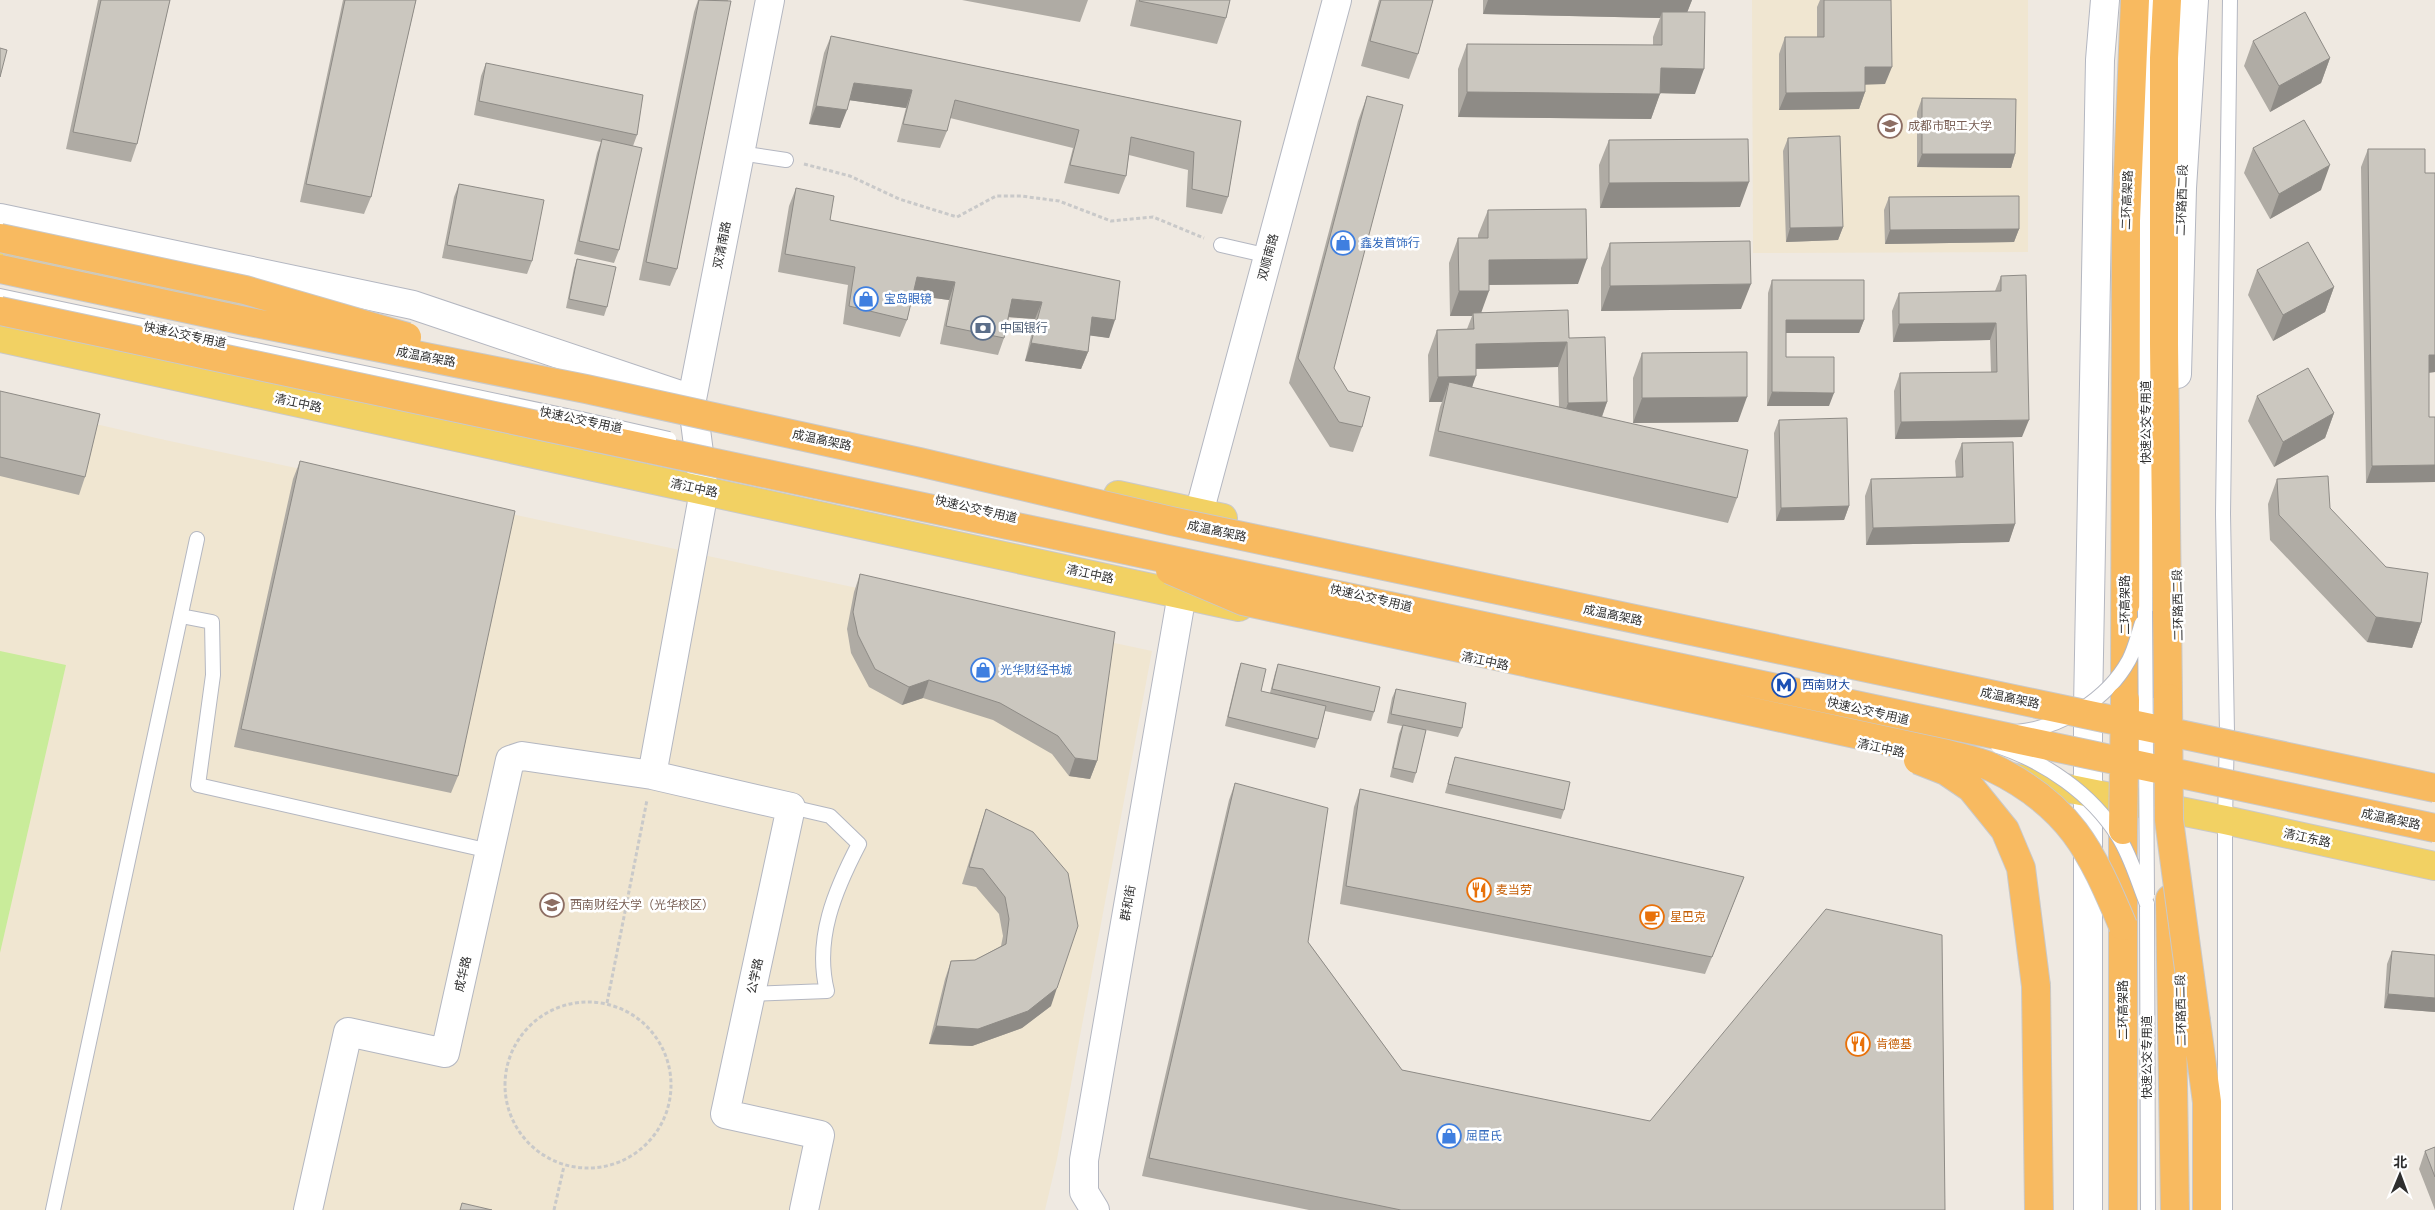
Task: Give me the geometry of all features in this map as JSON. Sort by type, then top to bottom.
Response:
[{"type":"highway","name":"二环高架路","points":[[2123,1210],[2126,221],[2135,0]]},
{"type":"highway","points":[[2167,0],[2164,58],[2164,344],[2174,816],[2175,1210]]},
{"type":"highway","points":[[0,238],[246,290],[586,389]]},
{"type":"highway","name":"成温高架路","points":[[0,270],[586,389],[919,462],[1171,521],[2435,788]]},
{"type":"highway","name":"成温高架路","points":[[0,312],[1116,546],[2435,828]]},
{"type":"highway","points":[[1116,546],[1243,602],[1947,754],[1981,764],[2032,790],[2076,831],[2102,875],[2123,926]]},
{"type":"highway","points":[[1852,734],[1946,771],[1971,788],[2005,830],[2021,868],[2036,986],[2039,1210]]},
{"type":"highway","points":[[2174,816],[2206,1102],[2206,1210]]},
{"type":"main road","points":[[0,254],[692,399],[1199,513],[2088,708],[2227,733],[2435,775]]},
{"type":"main road","name":"清江中路","points":[[0,338],[1182,594],[2088,794],[2174,816]]},
{"type":"main road","name":"清江东路","points":[[2174,816],[2224,820],[2435,866]]},
{"type":"street","name":"双清南路","points":[[652,775],[704,491],[692,399],[770,0]]},
{"type":"street","name":"双顺南路","points":[[1199,513],[1337,0]]},
{"type":"street","points":[[2088,1210],[2088,708],[2100,70],[2104,0]]},
{"type":"street","name":"二环路西二段","points":[[2184,1210],[2174,816],[2180,724],[2175,447],[2182,188],[2194,0]]},
{"type":"street","points":[[0,218],[413,304],[692,399]]},
{"type":"street","name":"群和街","points":[[1095,1210],[1084,1192],[1084,1160],[1182,594]]},
{"type":"street","name":"成华路","points":[[308,1210],[348,1032],[445,1053],[510,760],[522,756],[652,775]]},
{"type":"street","points":[[652,775],[791,807]]},
{"type":"street","name":"公学路","points":[[791,807],[725,1114],[820,1134],[804,1210]]},
{"type":"lane","name":"快速公交专用道","points":[[2148,1210],[2145,611],[2146,263],[2151,0]]},
{"type":"lane","points":[[2225,1210],[2224,820],[2227,733],[2223,514],[2230,0]]},
{"type":"lane","points":[[740,153],[786,160]]},
{"type":"lane","points":[[1221,245],[1268,256]]},
{"type":"lane","name":"快速公交专用道","points":[[0,296],[590,421],[1950,729],[2003,748],[2044,766],[2076,788],[2102,815],[2119,837],[2147,904]]},
{"type":"lane","points":[[53,1210],[196,539]]},
{"type":"lane","name":"快速公交专用道","points":[[1950,729],[2018,732],[2053,724],[2075,713],[2112,685],[2130,659],[2145,611]]},
{"type":"lane","points":[[181,616],[212,622],[213,675],[198,785],[490,851]]},
{"type":"lane","points":[[751,994],[827,992],[823,977],[824,940],[830,907],[838,884],[859,844],[830,816],[791,807]]},
{"type":"path","points":[[786,160],[850,176],[899,199],[957,218],[996,196],[1021,196],[1059,201],[1111,221],[1153,217],[1221,245]]},
{"type":"path","points":[[607,1003],[652,775]]},
{"type":"path","points":[[578,1002],[607,1003],[632,1013],[652,1031],[666,1054],[672,1080],[670,1107],[658,1131],[640,1151],[632,1156],[617,1164],[590,1169],[564,1166],[538,1153],[518,1132],[506,1106],[504,1078],[511,1050],[527,1027],[551,1010],[578,1002]]},
{"type":"path","points":[[554,1210],[564,1166]]},
{"type":"shaded area","name":"成都市职工大学","points":[[1752,0],[2028,0],[2028,252],[1753,253]]},
{"type":"shaded area","name":"西南财经大学（光华校区）","points":[[0,402],[165,440],[1152,651],[1057,1159],[1045,1210],[0,1210]]},
{"type":"green space","points":[[0,651],[66,665],[0,953]]},
{"type":"building","points":[[101,0],[170,0],[137,144],[73,132]]},
{"type":"building","points":[[345,0],[416,0],[371,197],[306,184]]},
{"type":"building","points":[[699,0],[731,1],[677,269],[646,262]]},
{"type":"building","points":[[1140,0],[1230,0],[1226,18]]},
{"type":"building","points":[[1381,0],[1433,0],[1418,54],[1370,41]]},
{"type":"building","points":[[1824,0],[1891,0],[1892,67],[1865,67],[1865,92],[1786,93],[1785,37],[1824,37]]},
{"type":"building","points":[[1662,12],[1705,12],[1704,69],[1661,68],[1660,94],[1467,92],[1467,44],[1662,45]]},
{"type":"building","points":[[2305,12],[2330,58],[2279,86],[2253,41]]},
{"type":"building","points":[[831,36],[1241,121],[1228,197],[1192,189],[1194,152],[1131,137],[1126,176],[1070,165],[1079,130],[955,100],[947,131],[903,124],[912,90],[854,83],[847,110],[816,106]]},
{"type":"building","points":[[0,48],[7,50],[0,77]]},
{"type":"building","points":[[486,63],[643,95],[637,135],[479,101]]},
{"type":"building","points":[[1367,96],[1403,105],[1334,368],[1348,391],[1370,397],[1362,427],[1339,422],[1298,358]]},
{"type":"building","points":[[1922,98],[2016,99],[2015,154],[1922,154]]},
{"type":"building","points":[[2304,120],[2330,165],[2279,194],[2253,148]]},
{"type":"building","points":[[1840,136],[1843,227],[1790,228],[1788,138]]},
{"type":"building","points":[[602,139],[642,148],[619,250],[579,241]]},
{"type":"building","points":[[1748,139],[1749,182],[1609,183],[1609,140]]},
{"type":"building","points":[[2368,149],[2425,149],[2425,173],[2435,173],[2435,355],[2429,355],[2429,417],[2435,417],[2435,465],[2372,466]]},
{"type":"building","points":[[459,184],[544,200],[532,261],[447,245]]},
{"type":"building","points":[[796,188],[834,196],[830,220],[1120,281],[1115,320],[1092,317],[1088,352],[1031,343],[1042,302],[1012,299],[1004,338],[946,326],[955,282],[917,277],[907,320],[849,306],[855,267],[785,254]]},
{"type":"building","points":[[2019,196],[2019,229],[1890,230],[1889,197]]},
{"type":"building","points":[[1586,209],[1587,259],[1489,260],[1489,291],[1459,291],[1458,238],[1488,238],[1488,210]]},
{"type":"building","points":[[1750,241],[1751,284],[1610,286],[1610,243]]},
{"type":"building","points":[[2308,242],[2334,287],[2283,315],[2257,270]]},
{"type":"building","points":[[577,259],[616,267],[607,307],[569,299]]},
{"type":"building","points":[[2026,275],[2029,420],[1901,422],[1900,373],[1997,372],[1996,323],[1899,324],[1899,293],[2001,291],[2001,276]]},
{"type":"building","points":[[1772,280],[1864,280],[1864,320],[1786,320],[1786,357],[1834,357],[1834,393],[1772,392]]},
{"type":"building","points":[[1568,310],[1569,338],[1605,337],[1607,402],[1568,403],[1567,342],[1476,344],[1476,376],[1438,377],[1437,330],[1474,329],[1473,313]]},
{"type":"building","points":[[1747,352],[1747,397],[1642,398],[1642,353]]},
{"type":"building","points":[[2308,368],[2334,413],[2283,442],[2257,396]]},
{"type":"building","points":[[1449,382],[1748,450],[1737,498],[1438,431]]},
{"type":"building","points":[[0,391],[100,414],[85,477],[0,457]]},
{"type":"building","points":[[1847,418],[1849,506],[1781,508],[1779,420]]},
{"type":"building","points":[[2013,442],[2015,524],[1873,528],[1871,479],[1963,477],[1962,443]]},
{"type":"building","points":[[300,461],[515,511],[458,776],[241,729]]},
{"type":"building","points":[[2328,476],[2330,508],[2386,567],[2428,573],[2421,623],[2376,617],[2279,515],[2277,479]]},
{"type":"building","name":"光华财经书城","points":[[860,574],[1115,632],[1097,761],[1075,758],[1058,736],[1000,703],[929,680],[909,687],[875,669],[858,635],[853,612]]},
{"type":"building","points":[[1241,663],[1266,669],[1261,691],[1326,706],[1318,739],[1228,717]]},
{"type":"building","points":[[1278,664],[1380,687],[1374,712],[1272,689]]},
{"type":"building","points":[[1396,689],[1466,703],[1462,728],[1391,714]]},
{"type":"building","points":[[1403,725],[1426,730],[1416,773],[1393,768]]},
{"type":"building","points":[[1455,757],[1570,782],[1564,810],[1448,784]]},
{"type":"building","points":[[1235,783],[1328,808],[1308,942],[1402,1070],[1650,1121],[1826,909],[1942,935],[1945,1210],[1401,1210],[1149,1158]]},
{"type":"building","points":[[1360,789],[1744,877],[1712,957],[1346,886]]},
{"type":"building","points":[[986,809],[1033,832],[1068,873],[1078,926],[1057,988],[1028,1011],[978,1029],[936,1026],[951,961],[975,960],[1006,944],[1009,919],[1005,897],[983,869],[969,867]]},
{"type":"building","points":[[2392,951],[2435,955],[2435,998],[2388,994]]},
{"type":"building","points":[[2435,1147],[2435,1177],[2425,1151]]},
{"type":"building","points":[[462,1203],[492,1210],[460,1210]]},
{"type":"place","name":"成都市职工大学","points":[[1890,126]]},
{"type":"place","name":"鑫发首饰行","points":[[1343,243]]},
{"type":"place","name":"宝岛眼镜","points":[[866,299]]},
{"type":"place","name":"中国银行","points":[[983,328]]},
{"type":"place","name":"光华财经书城","points":[[983,670]]},
{"type":"place","name":"西南财大","points":[[1784,685]]},
{"type":"place","name":"麦当劳","points":[[1479,890]]},
{"type":"place","name":"西南财经大学（光华校区）","points":[[552,905]]},
{"type":"place","name":"星巴克","points":[[1652,917]]},
{"type":"place","name":"肯德基","points":[[1858,1044]]},
{"type":"place","name":"屈臣氏","points":[[1449,1136]]}]
